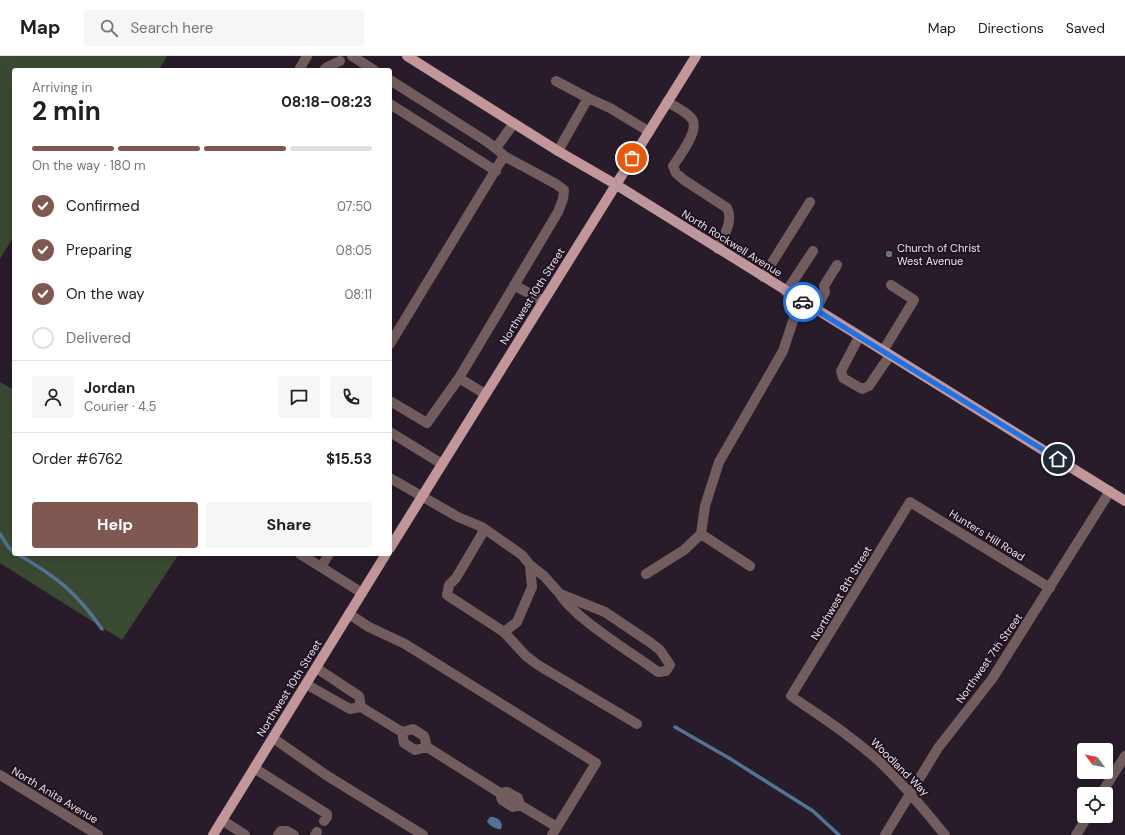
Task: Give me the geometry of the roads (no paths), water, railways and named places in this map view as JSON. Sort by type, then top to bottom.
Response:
[{"type":"main road","name":"North Rockwell Avenue","points":[[408,56],[558,151],[615,184],[786,292],[1125,501]]},
{"type":"main road","name":"Northwest 10th Street","points":[[392,545],[696,56]]},
{"type":"main road","name":"Northwest 10th Street","points":[[213,835],[385,556]]},
{"type":"street","points":[[300,68],[307,56]]},
{"type":"street","points":[[352,56],[371,68]]},
{"type":"street","points":[[326,68],[342,62]]},
{"type":"street","points":[[392,81],[496,148],[504,156],[556,184],[564,190],[560,208],[458,378],[426,423],[392,402]]},
{"type":"street","points":[[556,81],[610,108],[648,131]]},
{"type":"street","points":[[558,151],[588,98]]},
{"type":"street","points":[[667,102],[685,113],[692,119],[694,124],[694,130],[689,140],[673,166],[676,173],[684,180],[727,208],[730,213],[729,223],[718,249]]},
{"type":"street","points":[[392,105],[496,170]]},
{"type":"street","points":[[496,148],[514,123]]},
{"type":"street","points":[[392,341],[504,156]]},
{"type":"street","points":[[763,277],[810,202]]},
{"type":"street","points":[[786,292],[813,251]]},
{"type":"street","points":[[816,310],[825,292],[824,286],[837,265]]},
{"type":"street","points":[[514,285],[543,301]]},
{"type":"street","points":[[859,337],[841,371],[843,378],[862,389],[869,386],[914,300],[891,285]]},
{"type":"street","points":[[646,574],[684,550],[701,534],[705,506],[719,462],[783,351],[800,300]]},
{"type":"street","points":[[458,378],[485,394]]},
{"type":"street","points":[[392,433],[442,464]]},
{"type":"street","points":[[392,479],[458,517],[482,528],[522,555],[530,565],[544,576],[560,594],[564,601],[584,619],[658,672],[666,671],[670,665],[660,650],[651,643],[605,612],[560,594]]},
{"type":"street","name":"Northwest 7th Street","points":[[885,835],[938,748],[992,679],[1110,491]]},
{"type":"street","name":"Hunters Hill Road","points":[[910,502],[1050,588]]},
{"type":"street","name":"Northwest 8th Street","points":[[791,696],[910,502]]},
{"type":"street","points":[[482,528],[482,534],[456,578],[449,585],[447,595],[504,632],[526,656],[538,665],[637,724]]},
{"type":"street","points":[[701,534],[750,566]]},
{"type":"street","points":[[303,556],[362,593]]},
{"type":"street","points":[[321,567],[328,556]]},
{"type":"street","points":[[504,632],[517,622],[532,586],[530,565]]},
{"type":"street","points":[[316,668],[336,679],[342,686],[358,696],[362,707],[402,732],[413,729],[424,736],[427,747],[500,793],[502,800],[513,806],[520,805],[554,831],[596,763],[405,644],[349,614]]},
{"type":"street","points":[[306,684],[350,709],[362,707]]},
{"type":"street","points":[[334,699],[342,686]]},
{"type":"street","name":"Woodland Way","points":[[791,696],[861,745],[880,762],[911,794],[945,835]]},
{"type":"street","points":[[402,732],[404,743],[415,750],[427,747]]},
{"type":"street","points":[[273,738],[326,774],[423,835]]},
{"type":"street","points":[[1105,787],[1125,756]]},
{"type":"street","points":[[254,768],[327,814],[324,821]]},
{"type":"street","name":"North Anita Avenue","points":[[0,775],[98,835]]},
{"type":"street","points":[[222,820],[245,835]]},
{"type":"street","points":[[1077,835],[1084,823]]},
{"type":"street","points":[[278,835],[281,831],[287,831],[294,835]]},
{"type":"water","points":[[490,817],[494,817],[499,820],[502,825],[501,829],[495,828],[489,824],[487,821]]},
{"type":"waterway","points":[[0,534],[12,550]]},
{"type":"waterway","points":[[20,556],[43,570],[64,586],[83,605],[102,629]]},
{"type":"waterway","points":[[675,727],[729,758],[813,811],[839,835]]},
{"type":"place","name":"Church of Christ West Avenue","points":[[889,254]]}]
